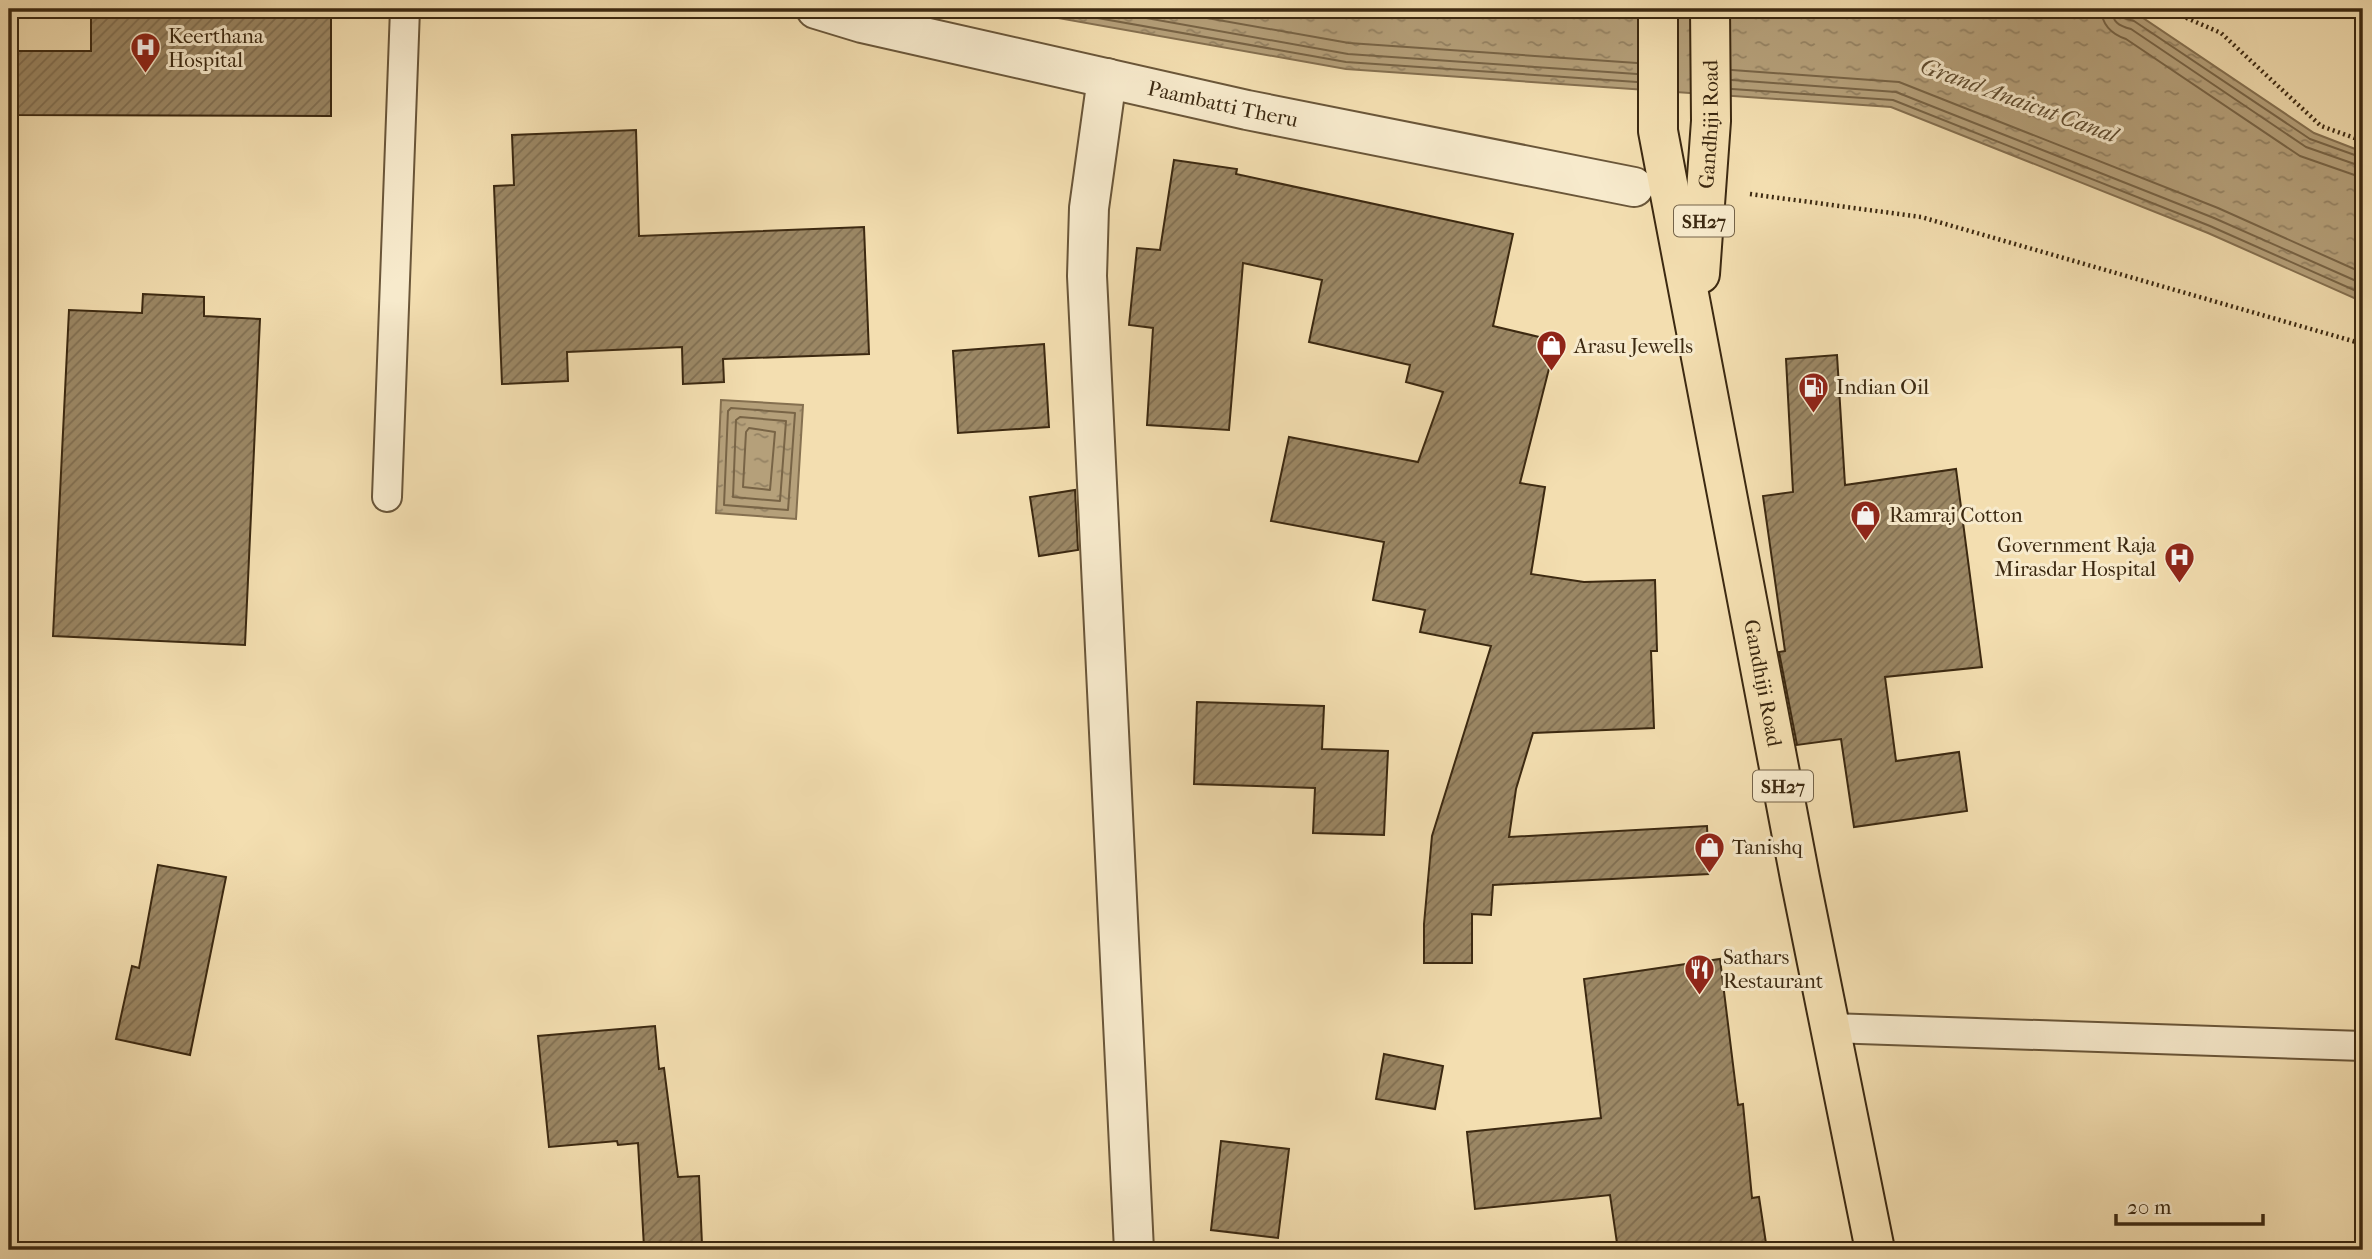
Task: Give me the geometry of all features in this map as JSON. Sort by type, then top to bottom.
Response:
[{"type":"main road","name":"Gandhiji Road","points":[[1658,9],[1658,131],[1875,1250]]},
{"type":"main road","name":"Gandhiji Road","points":[[1696,322],[1711,121],[1710,9]]},
{"type":"street","name":"Paambatti Theru","points":[[816,9],[862,23],[1261,113],[1634,187]]},
{"type":"street","points":[[1107,78],[1089,208],[1087,276],[1134,1250]]},
{"type":"lane","points":[[387,497],[405,9]]},
{"type":"lane","points":[[1830,1028],[2363,1046]]},
{"type":"path","points":[[2166,9],[2221,33],[2321,126],[2363,141]]},
{"type":"path","points":[[1707,189],[1921,217],[2363,344]]},
{"type":"water","name":"Grand Anaicut Canal","points":[[1007,9],[2115,9],[2137,14],[2314,133],[2363,152],[2363,302],[2208,233],[1891,107],[1346,69]]},
{"type":"water","points":[[721,400],[803,405],[796,519],[716,513]]},
{"type":"building","points":[[91,11],[331,12],[331,116],[12,115],[13,51],[91,51]]},
{"type":"building","points":[[636,130],[639,236],[864,227],[869,354],[723,359],[724,382],[683,384],[682,347],[567,352],[568,381],[502,384],[494,186],[514,185],[512,135]]},
{"type":"building","points":[[1174,160],[1237,169],[1236,174],[1513,234],[1493,326],[1556,341],[1520,483],[1545,487],[1531,574],[1584,582],[1655,580],[1657,651],[1651,651],[1654,728],[1533,733],[1516,789],[1509,837],[1707,826],[1709,874],[1493,885],[1491,915],[1472,914],[1472,963],[1424,963],[1424,924],[1432,836],[1491,646],[1420,632],[1425,610],[1373,600],[1384,542],[1271,521],[1289,437],[1418,462],[1443,392],[1406,382],[1410,365],[1309,342],[1322,280],[1243,263],[1229,430],[1147,425],[1153,328],[1129,325],[1137,248],[1160,250]]},
{"type":"building","points":[[143,294],[204,297],[204,316],[260,319],[245,645],[53,636],[69,310],[142,313]]},
{"type":"building","points":[[1044,344],[1049,427],[958,433],[953,351]]},
{"type":"building","points":[[1837,355],[1845,485],[1956,469],[1982,667],[1885,677],[1896,761],[1959,752],[1967,811],[1854,827],[1841,739],[1797,745],[1779,652],[1785,651],[1763,496],[1793,492],[1786,359]]},
{"type":"building","points":[[1075,490],[1078,550],[1039,556],[1030,497]]},
{"type":"building","points":[[1197,702],[1324,706],[1322,749],[1388,751],[1384,835],[1313,833],[1315,788],[1194,784]]},
{"type":"building","points":[[158,865],[226,877],[190,1055],[116,1039],[132,966],[139,968]]},
{"type":"building","points":[[1720,959],[1738,1105],[1743,1104],[1752,1198],[1759,1197],[1767,1250],[1618,1250],[1610,1195],[1475,1209],[1467,1132],[1601,1118],[1584,979]]},
{"type":"building","points":[[655,1026],[659,1069],[664,1068],[678,1177],[699,1176],[702,1244],[644,1247],[638,1143],[618,1145],[617,1141],[549,1147],[538,1036]]},
{"type":"building","points":[[1384,1054],[1443,1066],[1435,1109],[1376,1099]]},
{"type":"building","points":[[1221,1141],[1289,1149],[1278,1238],[1211,1230]]},
{"type":"place","name":"Keerthana Hospital","points":[[145,75]]},
{"type":"place","name":"Arasu Jewells","points":[[1551,373]]},
{"type":"place","name":"Indian Oil","points":[[1813,414]]},
{"type":"place","name":"Ramraj Cotton","points":[[1866,542]]},
{"type":"place","name":"Government Raja Mirasdar Hospital","points":[[2179,584]]},
{"type":"place","name":"Tanishq","points":[[1709,874]]},
{"type":"place","name":"Sathars Restaurant","points":[[1700,996]]}]
